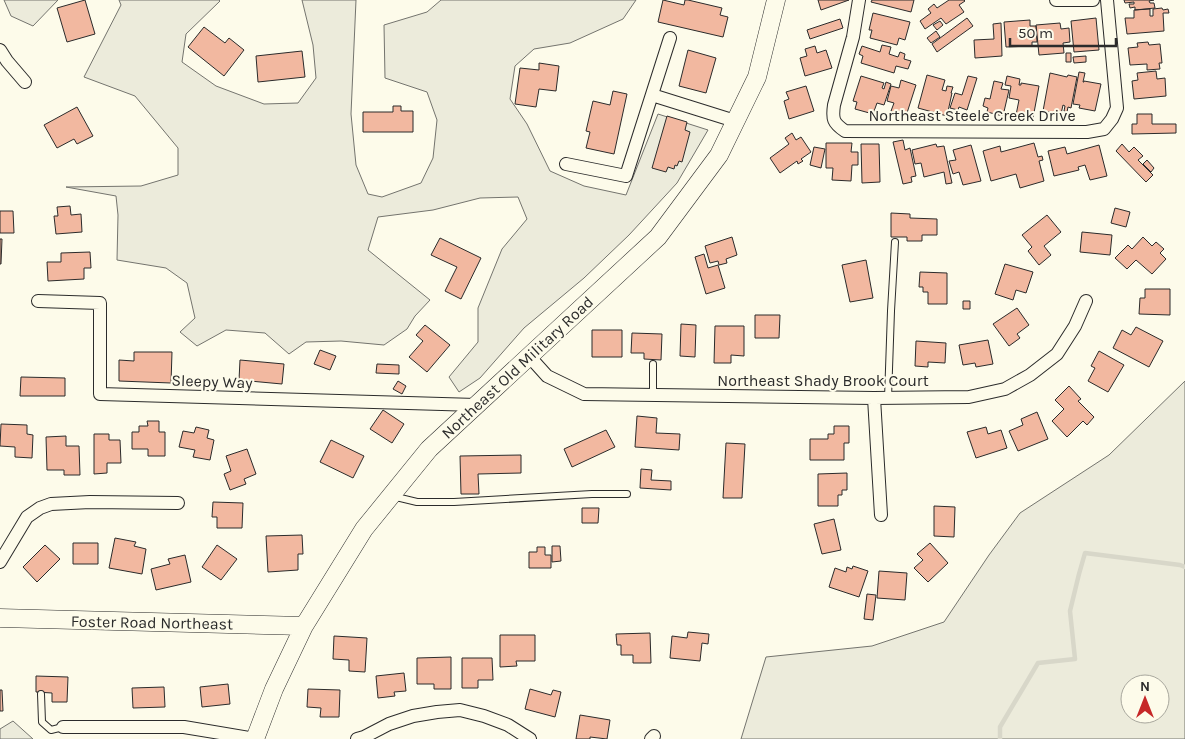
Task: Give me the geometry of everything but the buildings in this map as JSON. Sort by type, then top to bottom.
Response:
[{"type":"street","name":"Northeast Old Military Road","points":[[256,739],[274,689],[304,626],[364,530],[429,449],[658,237],[719,155],[757,76],[776,0]]},
{"type":"street","name":"Northeast Steele Creek Drive","points":[[859,0],[853,37],[834,105],[833,115],[836,124],[845,131],[1087,132],[1104,129],[1112,119],[1117,108],[1107,0]]},
{"type":"street","points":[[1056,0],[1093,0]]},
{"type":"street","points":[[566,164],[626,176],[670,38]]},
{"type":"street","points":[[0,50],[25,82]]},
{"type":"street","points":[[652,95],[736,121]]},
{"type":"street","name":"Northeast Shady Brook Court","points":[[529,356],[547,376],[584,394],[874,398],[969,397],[1005,389],[1030,375],[1057,354],[1075,326],[1086,301]]},
{"type":"street","name":"Sleepy Way","points":[[38,302],[100,303],[100,394],[476,405]]},
{"type":"street","points":[[874,398],[881,515]]},
{"type":"street","points":[[0,562],[27,517],[40,508],[52,504],[90,502],[178,503]]},
{"type":"street","name":"Foster Road Northeast","points":[[0,618],[304,626]]},
{"type":"street","points":[[357,739],[389,724],[413,716],[460,710],[508,725],[530,739]]},
{"type":"street","points":[[63,727],[184,727],[256,739]]},
{"type":"lane","points":[[888,398],[890,311],[895,242]]},
{"type":"lane","points":[[652,395],[653,364]]},
{"type":"lane","points":[[391,496],[418,502],[454,502],[592,494],[627,494]]},
{"type":"lane","points":[[42,694],[42,722],[50,730],[63,727]]},
{"type":"shaded area","points":[[4,0],[58,0],[33,26],[11,16]]},
{"type":"shaded area","points":[[119,0],[219,0],[186,34],[182,62],[216,86],[264,104],[298,103],[316,78],[313,45],[302,0],[356,0],[351,114],[356,165],[368,194],[382,197],[421,183],[433,158],[437,120],[427,92],[385,78],[384,25],[427,12],[441,0],[636,0],[623,19],[570,43],[534,49],[515,66],[510,99],[527,124],[550,171],[584,186],[626,195],[658,114],[708,130],[677,183],[629,235],[584,278],[524,328],[480,378],[459,392],[449,377],[478,342],[478,308],[502,249],[527,219],[518,197],[480,198],[433,210],[378,217],[368,250],[430,300],[415,316],[407,329],[384,345],[341,341],[306,342],[289,354],[265,333],[226,330],[197,346],[180,332],[195,318],[187,283],[166,268],[117,260],[118,215],[116,196],[66,187],[141,186],[178,175],[178,148],[135,96],[84,77],[121,5]]},
{"type":"shaded area","points":[[1185,381],[1185,739],[741,739],[766,657],[872,646],[944,622],[1020,513],[1109,455]]},
{"type":"shaded area","points":[[13,721],[33,739],[0,739],[0,729]]},
{"type":"waterway","points":[[1000,739],[1000,727],[1038,663],[1075,659],[1070,611],[1085,553],[1185,567]]}]
